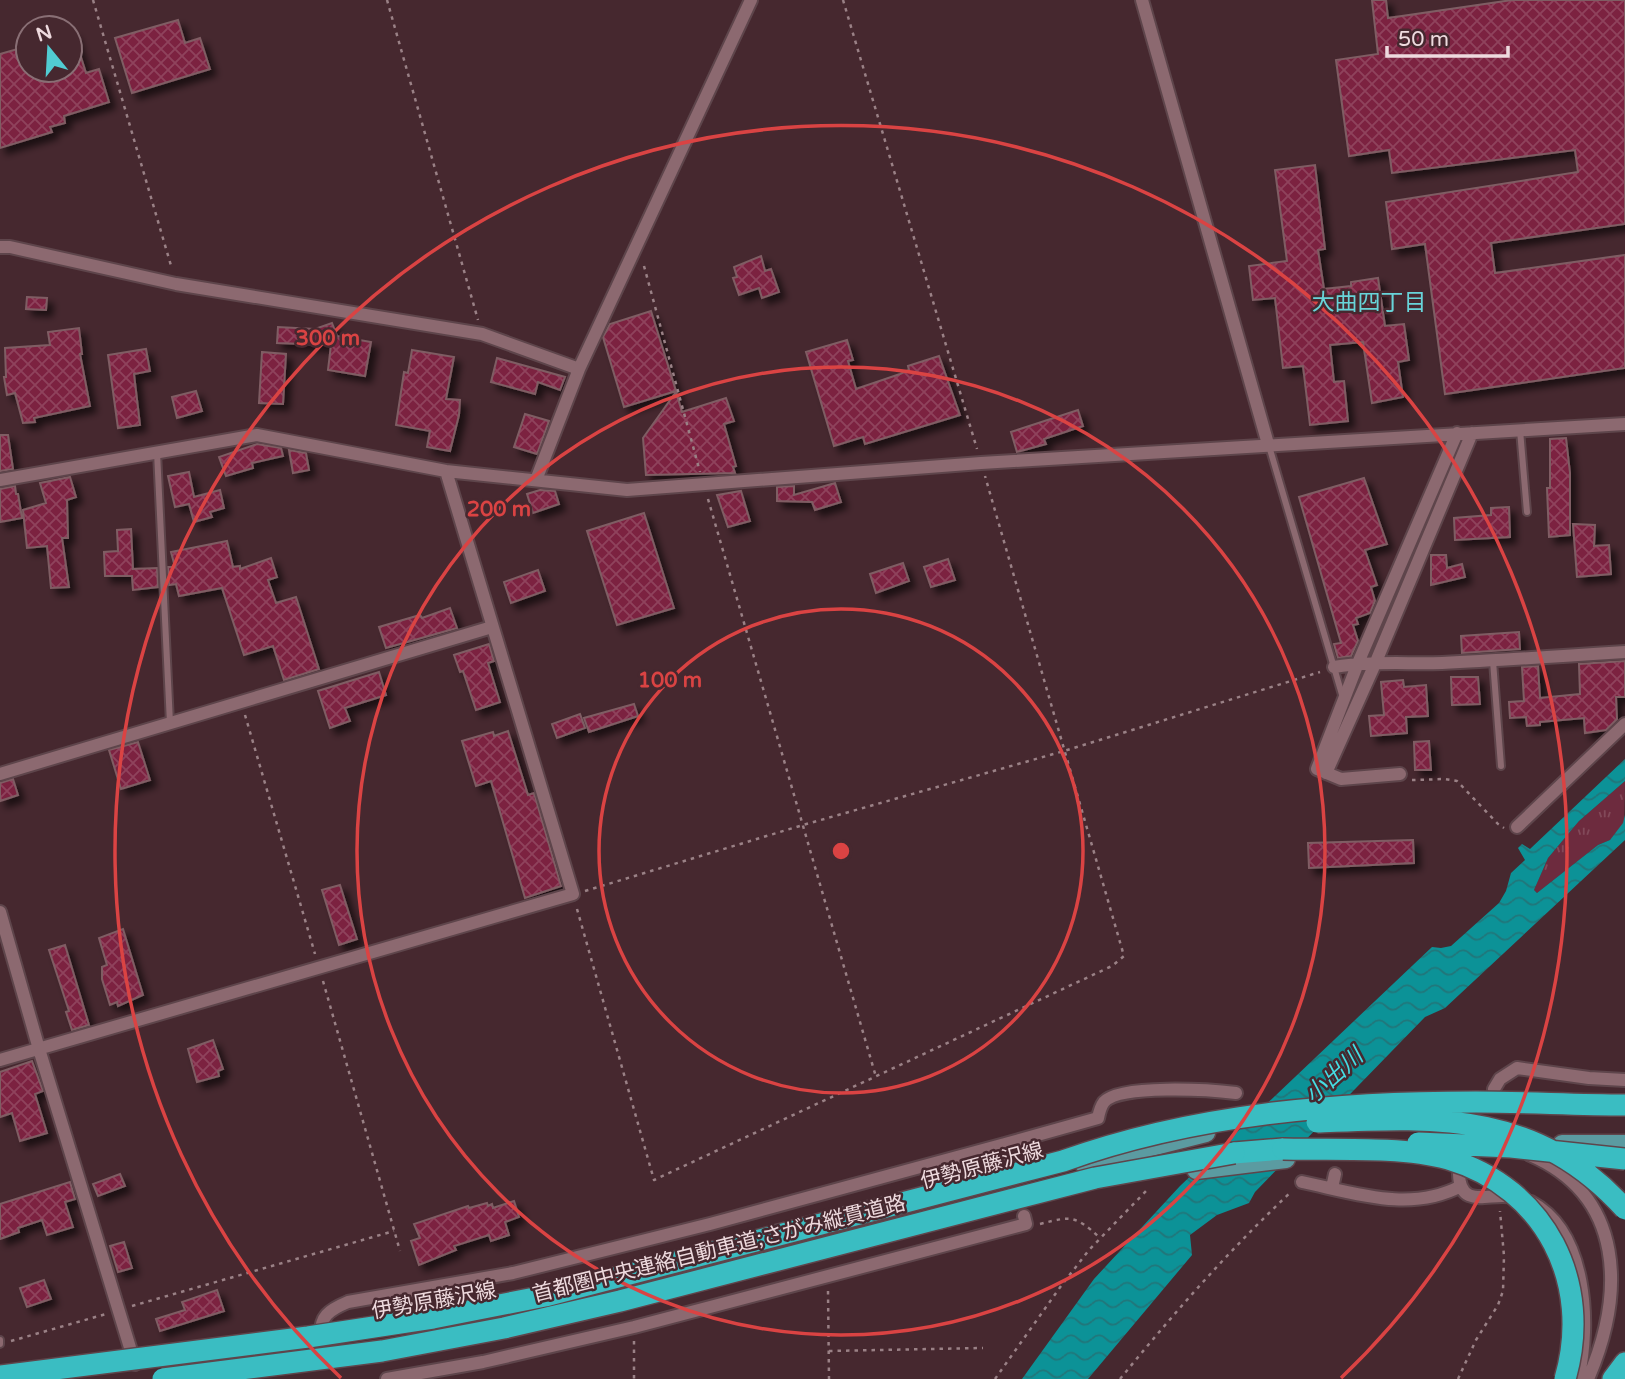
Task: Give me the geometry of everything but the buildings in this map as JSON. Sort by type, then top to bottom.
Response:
[{"type":"highway","points":[[1063,1161],[1129,1139],[1199,1125],[1360,1105],[1480,1102],[1625,1110]]},
{"type":"highway","points":[[1063,1161],[1100,1157],[1228,1132],[1313,1123],[1424,1119],[1450,1121],[1517,1134],[1559,1153],[1602,1186],[1625,1209]]},
{"type":"highway","points":[[1291,1153],[1372,1143],[1458,1144],[1562,1151],[1625,1159]]},
{"type":"highway","points":[[1291,1153],[1422,1154],[1448,1159],[1474,1169],[1507,1188],[1545,1228],[1569,1283],[1574,1331],[1565,1379]]},
{"type":"highway","name":"首都圏中央連絡自動車道;さがみ縦貫道路","points":[[163,1379],[382,1351],[504,1328],[620,1301],[1096,1178],[1187,1160],[1291,1153]]},
{"type":"highway","name":"首都圏中央連絡自動車道;さがみ縦貫道路","points":[[0,1376],[308,1337],[433,1318],[520,1301],[1063,1161]]},
{"type":"highway","points":[[1613,1379],[1625,1363]]},
{"type":"main road","name":"伊勢原藤沢線","points":[[29,1379],[421,1329],[540,1305],[1205,1133],[1356,1114],[1443,1110],[1625,1110]]},
{"type":"main road","points":[[215,1379],[429,1351],[601,1315],[1070,1193],[1154,1182],[1291,1153],[1425,1146],[1625,1144]]},
{"type":"street","points":[[536,480],[579,369],[751,0]]},
{"type":"street","points":[[1142,0],[1268,444]]},
{"type":"street","points":[[0,247],[176,284],[482,334],[579,369]]},
{"type":"street","points":[[0,480],[257,435],[446,471],[627,490],[1268,444],[1625,424]]},
{"type":"street","points":[[1400,774],[1340,779],[1317,769],[1358,663],[1457,433]]},
{"type":"street","points":[[1326,773],[1472,433]]},
{"type":"street","points":[[0,1060],[573,894],[446,471]]},
{"type":"street","points":[[0,774],[492,627]]},
{"type":"street","points":[[1334,667],[1358,663],[1493,661],[1625,652]]},
{"type":"street","points":[[1517,827],[1625,724]]},
{"type":"street","points":[[0,912],[135,1366]]},
{"type":"street","points":[[1494,1089],[1500,1079],[1517,1069],[1625,1080]]},
{"type":"street","points":[[322,1343],[320,1328],[323,1320],[331,1309],[348,1303],[513,1273],[1007,1150],[1098,1118],[1102,1104],[1107,1099],[1145,1090],[1198,1089],[1236,1093]]},
{"type":"street","points":[[1504,1145],[1545,1161],[1570,1175],[1591,1195],[1604,1217],[1614,1245],[1618,1270],[1613,1319],[1588,1379]]},
{"type":"street","points":[[1332,1188],[1335,1174]]},
{"type":"street","points":[[1302,1182],[1388,1200],[1425,1200],[1443,1196],[1460,1180],[1466,1193],[1473,1197],[1508,1195],[1531,1202],[1546,1211],[1567,1239],[1576,1263],[1584,1312],[1585,1345],[1578,1379]]},
{"type":"street","points":[[387,1379],[483,1362],[634,1327],[1025,1220]]},
{"type":"lane","points":[[1520,430],[1527,512]]},
{"type":"lane","points":[[1268,444],[1344,700]]},
{"type":"lane","points":[[157,452],[170,723]]},
{"type":"lane","points":[[1493,661],[1501,766]]},
{"type":"path","points":[[93,0],[176,284]]},
{"type":"path","points":[[387,0],[482,334]]},
{"type":"path","points":[[843,0],[981,463],[1064,751],[1124,956],[1112,966],[654,1180],[573,894],[1064,751],[1334,667]]},
{"type":"path","points":[[638,243],[704,484],[876,1077]]},
{"type":"path","points":[[1400,774],[1401,781],[1457,781],[1498,824],[1507,829],[1517,827]]},
{"type":"path","points":[[995,1379],[1061,1286],[1100,1238],[1154,1182]]},
{"type":"path","points":[[1120,1379],[1183,1302],[1254,1227],[1302,1182]]},
{"type":"path","points":[[1458,1379],[1503,1292],[1504,1256],[1499,1197]]},
{"type":"path","points":[[1025,1220],[1037,1225],[1074,1218],[1083,1222],[1100,1238]]},
{"type":"path","points":[[0,1342],[394,1231]]},
{"type":"path","points":[[828,1276],[830,1379]]},
{"type":"path","points":[[634,1327],[634,1379]]},
{"type":"path","points":[[829,1351],[983,1348]]},
{"type":"green space","points":[[1625,781],[1624,823],[1610,840],[1598,845],[1537,893],[1534,890],[1548,858],[1579,821]]},
{"type":"water","name":"小出川","points":[[1625,759],[1625,781],[1579,821],[1548,858],[1534,890],[1537,893],[1598,845],[1610,840],[1623,823],[1625,815],[1625,840],[1445,1008],[1425,1017],[1255,1192],[1249,1203],[1217,1215],[1190,1235],[1192,1255],[1088,1379],[1022,1379],[1094,1279],[1180,1186],[1432,947],[1451,946],[1499,903],[1511,873],[1525,860],[1518,848],[1522,844],[1530,849]]},
{"type":"district","name":"大曲四丁目","points":[[1369,303]]}]
